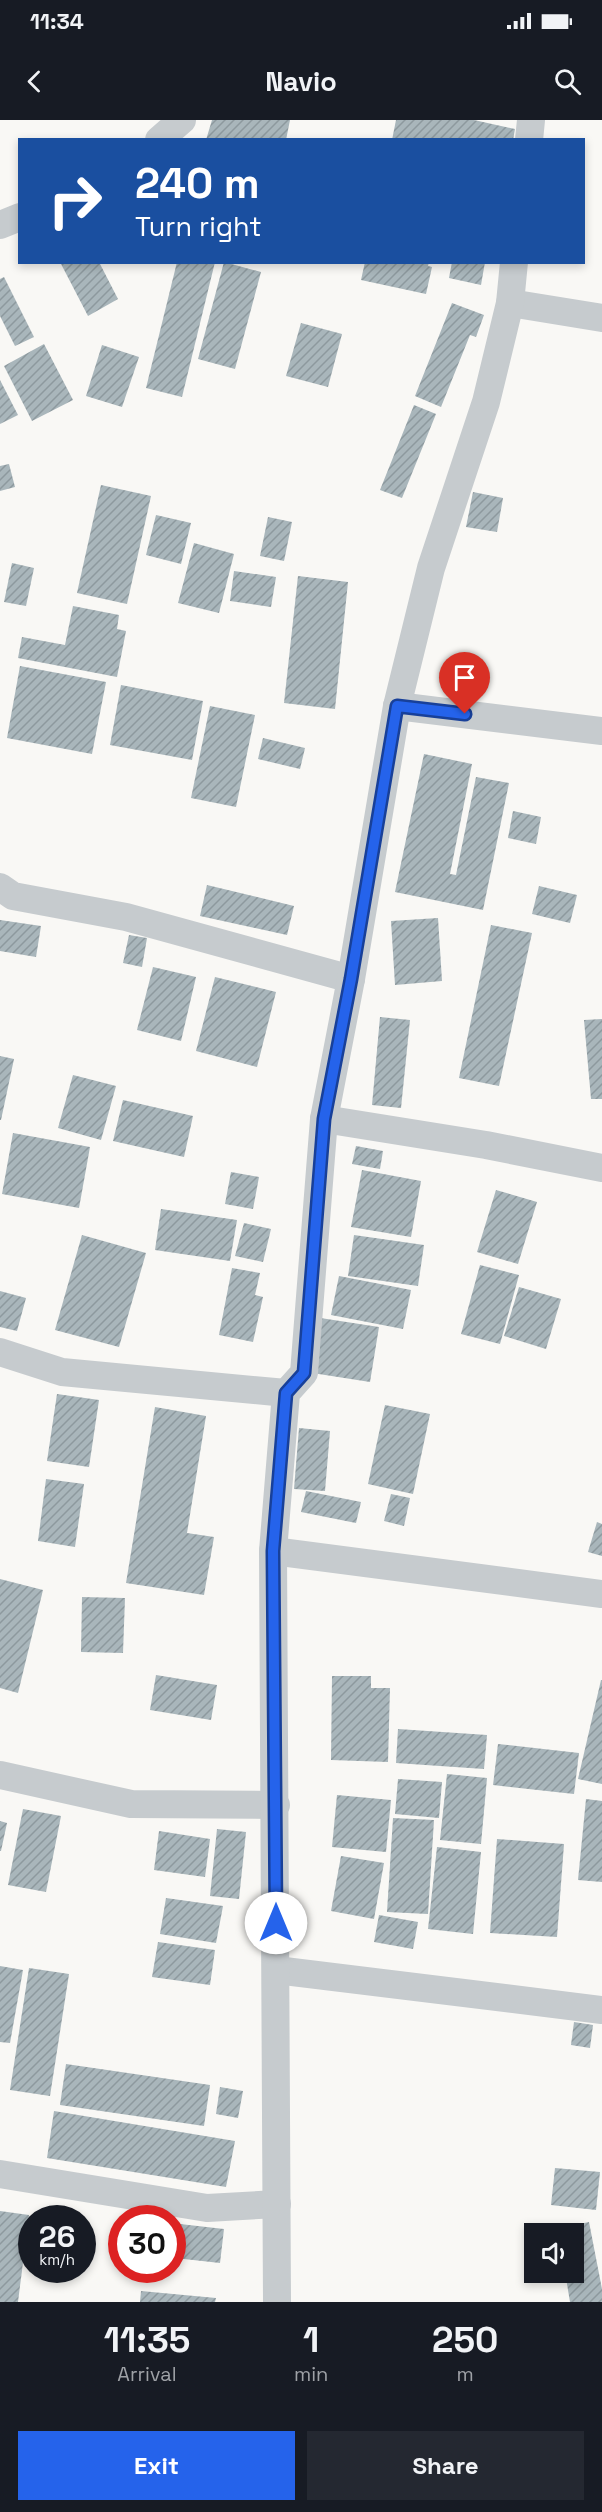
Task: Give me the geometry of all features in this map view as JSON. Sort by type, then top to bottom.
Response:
[{"type":"street","points":[[161,138],[182,120]]},
{"type":"street","points":[[529,138],[531,120]]},
{"type":"street","points":[[0,225],[18,218]]},
{"type":"street","points":[[277,2302],[273,1551],[286,1393],[304,1373],[324,1119],[351,979],[397,706],[431,568],[486,402],[510,303],[514,264]]},
{"type":"street","points":[[510,303],[602,318]]},
{"type":"street","points":[[397,706],[602,731]]},
{"type":"street","points":[[0,887],[13,896],[126,917],[351,979]]},
{"type":"street","points":[[324,1119],[486,1145],[602,1168]]},
{"type":"street","points":[[0,1352],[62,1372],[286,1393]]},
{"type":"street","points":[[273,1551],[602,1594]]},
{"type":"street","points":[[0,1775],[131,1804],[276,1805]]},
{"type":"street","points":[[276,1970],[602,2010]]},
{"type":"street","points":[[0,2174],[207,2208],[277,2204]]},
{"type":"building","points":[[212,120],[290,120],[286,138],[207,138]]},
{"type":"building","points":[[396,120],[474,120],[515,129],[513,138],[392,138]]},
{"type":"building","points":[[61,264],[100,264],[118,299],[88,316]]},
{"type":"building","points":[[177,264],[215,264],[182,397],[146,388]]},
{"type":"building","points":[[223,264],[261,272],[235,369],[198,359]]},
{"type":"building","points":[[365,264],[428,264],[428,266],[432,267],[426,294],[361,280]]},
{"type":"building","points":[[452,264],[485,264],[481,285],[449,278]]},
{"type":"building","points":[[4,277],[34,337],[15,346],[0,316],[0,279]]},
{"type":"building","points":[[452,303],[484,315],[476,337],[470,335],[441,407],[415,396]]},
{"type":"building","points":[[301,323],[342,334],[328,387],[286,376]]},
{"type":"building","points":[[44,344],[73,400],[32,421],[4,366]]},
{"type":"building","points":[[102,345],[139,357],[122,407],[86,396]]},
{"type":"building","points":[[0,380],[18,415],[0,424]]},
{"type":"building","points":[[414,405],[436,414],[402,498],[380,490]]},
{"type":"building","points":[[9,464],[15,487],[0,491],[0,466]]},
{"type":"building","points":[[101,485],[151,496],[127,604],[77,593]]},
{"type":"building","points":[[473,492],[503,498],[497,532],[466,527]]},
{"type":"building","points":[[156,515],[191,523],[181,564],[146,555]]},
{"type":"building","points":[[268,517],[292,522],[284,561],[260,556]]},
{"type":"building","points":[[194,543],[234,554],[219,613],[178,603]]},
{"type":"building","points":[[12,563],[34,568],[26,606],[4,602]]},
{"type":"building","points":[[234,571],[276,577],[271,607],[230,601]]},
{"type":"building","points":[[298,576],[348,582],[335,709],[284,703]]},
{"type":"building","points":[[73,606],[119,615],[117,629],[126,631],[117,677],[18,658],[22,637],[65,645]]},
{"type":"building","points":[[20,666],[106,682],[92,754],[7,738]]},
{"type":"building","points":[[121,685],[203,701],[192,760],[110,745]]},
{"type":"building","points":[[210,706],[255,715],[236,807],[191,798]]},
{"type":"building","points":[[263,738],[305,748],[300,769],[258,759]]},
{"type":"building","points":[[424,754],[472,764],[450,874],[456,875],[476,777],[509,783],[483,910],[395,892]]},
{"type":"building","points":[[513,811],[541,817],[536,844],[508,838]]},
{"type":"building","points":[[207,885],[294,906],[287,935],[200,916]]},
{"type":"building","points":[[539,886],[577,895],[570,923],[532,914]]},
{"type":"building","points":[[438,918],[442,981],[395,985],[391,921]]},
{"type":"building","points":[[0,920],[41,926],[36,957],[0,951]]},
{"type":"building","points":[[491,925],[532,933],[499,1086],[459,1078]]},
{"type":"building","points":[[129,935],[147,938],[142,967],[123,963]]},
{"type":"building","points":[[153,967],[196,977],[181,1041],[137,1030]]},
{"type":"building","points":[[215,977],[276,992],[257,1067],[196,1051]]},
{"type":"building","points":[[380,1017],[410,1020],[401,1108],[372,1105]]},
{"type":"building","points":[[602,1019],[602,1099],[591,1099],[584,1020]]},
{"type":"building","points":[[0,1056],[14,1059],[1,1120],[0,1120]]},
{"type":"building","points":[[73,1075],[116,1086],[101,1140],[58,1128]]},
{"type":"building","points":[[123,1100],[193,1116],[184,1157],[113,1141]]},
{"type":"building","points":[[13,1133],[90,1147],[79,1208],[2,1194]]},
{"type":"building","points":[[356,1146],[383,1151],[380,1169],[352,1164]]},
{"type":"building","points":[[362,1170],[421,1181],[411,1237],[351,1227]]},
{"type":"building","points":[[231,1172],[259,1177],[253,1209],[225,1204]]},
{"type":"building","points":[[496,1190],[537,1202],[518,1264],[477,1252]]},
{"type":"building","points":[[161,1209],[237,1220],[230,1261],[155,1250]]},
{"type":"building","points":[[244,1223],[271,1229],[263,1262],[235,1256]]},
{"type":"building","points":[[82,1235],[146,1253],[119,1347],[55,1330]]},
{"type":"building","points":[[354,1235],[424,1245],[418,1286],[348,1276]]},
{"type":"building","points":[[480,1265],[519,1275],[500,1344],[461,1334]]},
{"type":"building","points":[[232,1268],[260,1273],[255,1295],[263,1297],[253,1342],[219,1335]]},
{"type":"building","points":[[339,1276],[411,1290],[403,1329],[331,1315]]},
{"type":"building","points":[[519,1287],[561,1299],[546,1349],[504,1336]]},
{"type":"building","points":[[0,1291],[26,1298],[17,1331],[0,1327]]},
{"type":"building","points":[[314,1317],[379,1327],[370,1382],[306,1372]]},
{"type":"building","points":[[57,1394],[99,1400],[89,1467],[47,1461]]},
{"type":"building","points":[[385,1405],[430,1414],[413,1494],[368,1484]]},
{"type":"building","points":[[155,1407],[206,1416],[187,1533],[214,1537],[204,1595],[126,1583]]},
{"type":"building","points":[[299,1428],[330,1431],[325,1491],[294,1489]]},
{"type":"building","points":[[46,1479],[84,1484],[75,1547],[38,1541]]},
{"type":"building","points":[[306,1491],[361,1502],[356,1523],[301,1512]]},
{"type":"building","points":[[391,1494],[410,1498],[404,1526],[384,1521]]},
{"type":"building","points":[[597,1522],[602,1524],[602,1556],[588,1552]]},
{"type":"building","points":[[0,1579],[43,1590],[18,1693],[0,1688]]},
{"type":"building","points":[[82,1597],[125,1598],[123,1653],[81,1652]]},
{"type":"building","points":[[156,1675],[217,1685],[211,1720],[150,1710]]},
{"type":"building","points":[[332,1676],[371,1676],[371,1688],[390,1688],[388,1762],[331,1760]]},
{"type":"building","points":[[602,1680],[602,1784],[578,1779]]},
{"type":"building","points":[[398,1729],[487,1735],[484,1769],[396,1763]]},
{"type":"building","points":[[498,1744],[579,1753],[574,1794],[493,1785]]},
{"type":"building","points":[[447,1774],[487,1778],[481,1844],[440,1840]]},
{"type":"building","points":[[398,1779],[442,1782],[439,1818],[395,1814]]},
{"type":"building","points":[[337,1795],[391,1800],[386,1852],[332,1847]]},
{"type":"building","points":[[586,1799],[602,1801],[602,1882],[578,1880]]},
{"type":"building","points":[[23,1809],[61,1816],[46,1892],[8,1885]]},
{"type":"building","points":[[393,1818],[434,1820],[428,1914],[387,1912]]},
{"type":"building","points":[[0,1821],[7,1823],[1,1851],[0,1851]]},
{"type":"building","points":[[217,1829],[246,1832],[239,1899],[210,1896]]},
{"type":"building","points":[[159,1831],[210,1839],[205,1877],[154,1870]]},
{"type":"building","points":[[497,1839],[564,1844],[557,1937],[490,1933]]},
{"type":"building","points":[[437,1847],[481,1852],[473,1934],[428,1929]]},
{"type":"building","points":[[341,1856],[384,1863],[374,1919],[331,1911]]},
{"type":"building","points":[[166,1898],[223,1906],[216,1943],[160,1934]]},
{"type":"building","points":[[379,1915],[418,1922],[413,1949],[374,1942]]},
{"type":"building","points":[[158,1942],[215,1950],[210,1985],[152,1977]]},
{"type":"building","points":[[0,1966],[23,1970],[10,2043],[0,2042]]},
{"type":"building","points":[[29,1968],[69,1974],[50,2096],[10,2090]]},
{"type":"building","points":[[574,2022],[593,2025],[590,2048],[571,2045]]},
{"type":"building","points":[[66,2064],[210,2085],[204,2126],[60,2105]]},
{"type":"building","points":[[220,2087],[243,2091],[238,2118],[216,2114]]},
{"type":"building","points":[[54,2111],[235,2141],[226,2187],[47,2158]]},
{"type":"building","points":[[555,2168],[600,2172],[596,2210],[551,2205]]},
{"type":"building","points":[[0,2211],[18,2213],[18,2283],[20,2283],[18,2302],[0,2302]]},
{"type":"building","points":[[589,2222],[602,2289],[602,2302],[570,2302],[567,2283],[584,2283],[584,2223]]},
{"type":"building","points":[[186,2225],[224,2229],[220,2263],[186,2259]]},
{"type":"building","points":[[141,2291],[216,2298],[215,2302],[140,2302]]},
{"type":"route","points":[[276,1923],[273,1551],[286,1393],[304,1373],[324,1119],[351,979],[397,706],[465,714]]}]
